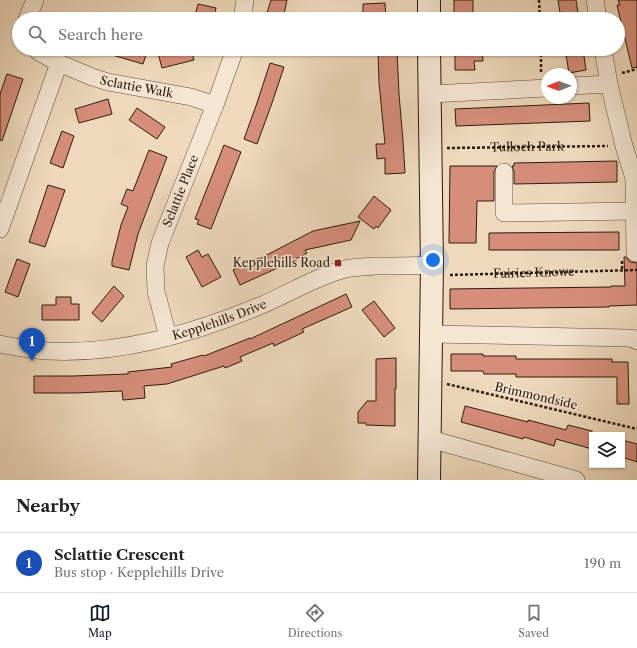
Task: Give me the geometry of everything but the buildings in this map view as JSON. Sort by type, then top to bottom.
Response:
[{"type":"street","points":[[30,12],[35,0]]},
{"type":"street","points":[[243,12],[245,0]]},
{"type":"street","points":[[429,0],[429,12]]},
{"type":"street","points":[[595,0],[597,12]]},
{"type":"street","name":"Sclattie Walk","points":[[46,56],[92,77],[108,82],[191,97],[215,105]]},
{"type":"street","name":"Sclattie Place","points":[[168,337],[156,291],[155,266],[160,243],[215,105],[232,56]]},
{"type":"street","points":[[429,56],[432,270],[429,480]]},
{"type":"street","points":[[604,56],[609,84],[624,146],[634,178],[635,253]]},
{"type":"street","points":[[0,229],[59,63]]},
{"type":"street","points":[[577,86],[609,84]]},
{"type":"street","points":[[430,94],[541,88]]},
{"type":"street","points":[[504,172],[504,213],[635,211]]},
{"type":"street","name":"Kepplehills Drive","points":[[0,344],[48,351],[106,349],[130,345],[168,337],[225,320],[263,305],[317,278],[345,269],[363,267],[432,270]]},
{"type":"street","points":[[431,334],[632,339]]},
{"type":"street","points":[[430,439],[576,480]]},
{"type":"path","points":[[539,0],[540,12]]},
{"type":"path","points":[[542,56],[542,68]]},
{"type":"path","name":"Tulloch Park","points":[[430,148],[624,146]]},
{"type":"path","name":"Fairies Knowe","points":[[432,270],[637,270]]},
{"type":"path","name":"Brimmondside","points":[[430,380],[637,429]]},
{"type":"place","name":"Kepplehills Road","points":[[338,263]]},
{"type":"place","name":"Sclattie Crescent","points":[[32,361]]}]
